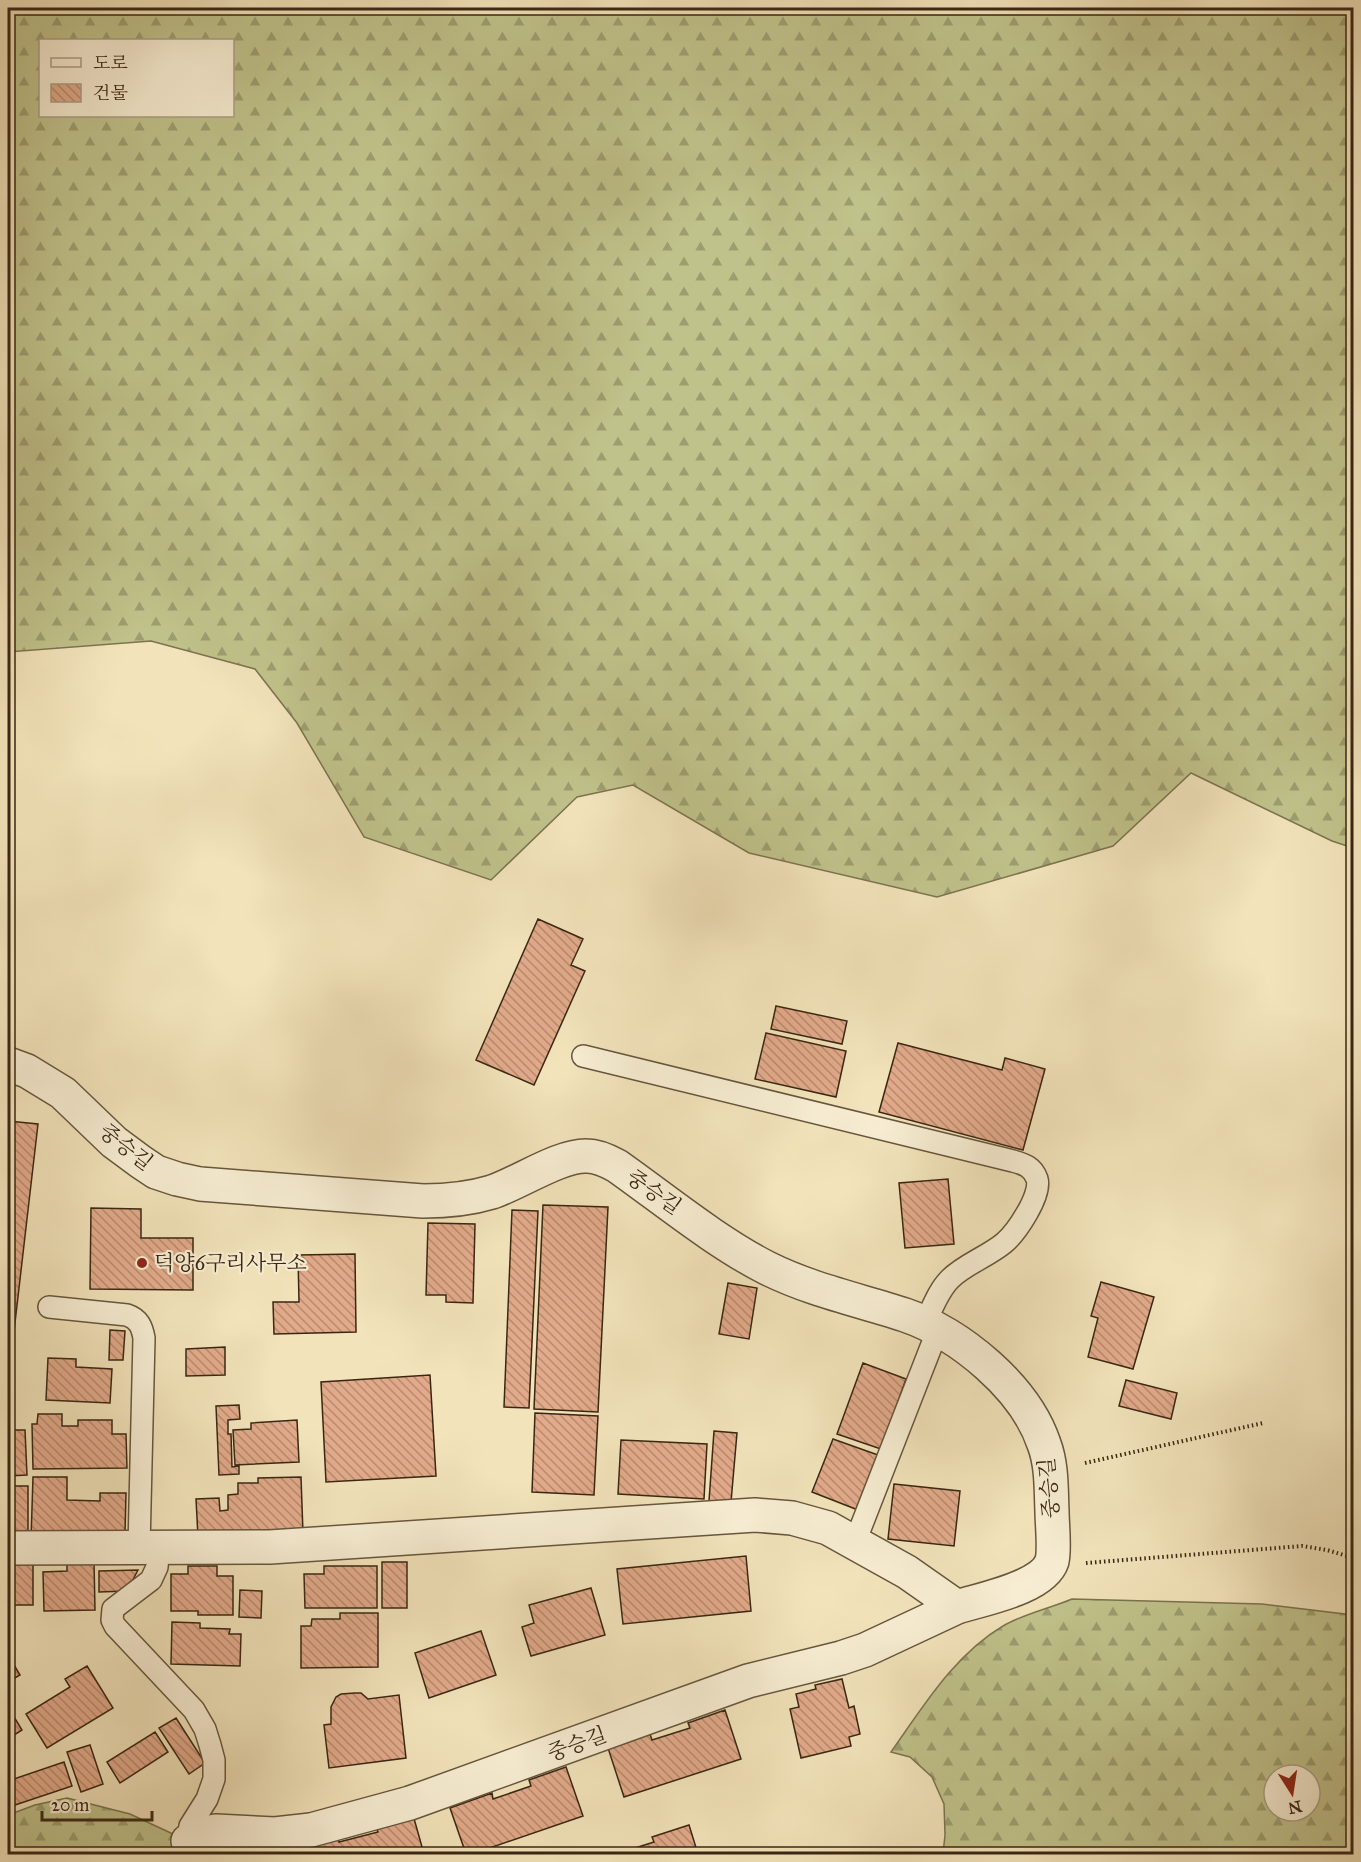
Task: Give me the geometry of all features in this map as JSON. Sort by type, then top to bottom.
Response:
[{"type":"street","name":"중승길","points":[[8,1064],[27,1071],[63,1093],[114,1142],[156,1172],[200,1184],[423,1202],[450,1201],[493,1191],[569,1158],[587,1156],[605,1160],[617,1166],[741,1254],[769,1269],[931,1326],[976,1356],[992,1370],[1026,1408],[1044,1444],[1049,1471],[1052,1560],[1047,1571],[1034,1581],[957,1607],[865,1650],[748,1681],[410,1803],[311,1830],[275,1834],[216,1831],[201,1834],[186,1848]]},
{"type":"street","points":[[8,1548],[270,1547],[755,1515],[801,1520],[828,1528],[907,1572],[957,1607]]},
{"type":"lane","points":[[583,1056],[1013,1161],[1030,1168],[1037,1180],[1038,1186],[1016,1232],[988,1254],[950,1278],[940,1291],[931,1326],[855,1542]]},
{"type":"lane","name":"중승길","points":[[49,1307],[127,1315],[134,1318],[142,1328],[149,1547],[155,1574],[142,1588],[113,1609],[112,1620],[114,1626],[194,1710],[205,1729],[214,1760],[214,1779],[207,1799],[190,1826],[186,1848]]},
{"type":"path","points":[[1049,1471],[1263,1423]]},
{"type":"path","points":[[1049,1566],[1302,1546],[1327,1550],[1353,1558]]},
{"type":"green space","points":[[8,8],[1353,8],[1353,848],[1332,841],[1191,773],[1113,846],[937,897],[749,853],[633,785],[577,797],[491,880],[364,837],[297,723],[255,669],[151,641],[8,652]]},
{"type":"green space","points":[[1072,1599],[1262,1604],[1353,1615],[1353,1854],[943,1854],[944,1804],[932,1777],[910,1757],[891,1752],[941,1683],[969,1652],[1003,1626]]},
{"type":"green space","points":[[67,1798],[130,1814],[188,1841],[184,1854],[8,1854],[8,1815],[35,1805]]},
{"type":"building","points":[[538,919],[583,939],[571,965],[585,971],[534,1085],[476,1060]]},
{"type":"building","points":[[776,1006],[847,1021],[842,1044],[771,1029]]},
{"type":"building","points":[[766,1033],[846,1051],[836,1097],[755,1079]]},
{"type":"building","points":[[898,1043],[1002,1070],[1005,1058],[1045,1069],[1023,1150],[879,1112]]},
{"type":"building","points":[[8,1121],[38,1124],[11,1357],[8,1357]]},
{"type":"building","points":[[948,1179],[954,1244],[905,1248],[899,1183]]},
{"type":"building","points":[[543,1205],[608,1207],[598,1412],[534,1409]]},
{"type":"building","name":"덕양6구리사무소","points":[[91,1208],[141,1209],[141,1238],[193,1238],[193,1290],[90,1289]]},
{"type":"building","points":[[512,1210],[538,1211],[529,1408],[504,1407]]},
{"type":"building","points":[[428,1223],[475,1224],[473,1303],[446,1302],[446,1295],[426,1295]]},
{"type":"building","points":[[355,1254],[356,1332],[274,1334],[273,1302],[299,1302],[298,1255]]},
{"type":"building","points":[[1101,1282],[1154,1297],[1133,1369],[1088,1357],[1098,1318],[1091,1316]]},
{"type":"building","points":[[728,1283],[757,1288],[749,1339],[719,1334]]},
{"type":"building","points":[[110,1330],[125,1331],[123,1360],[109,1360]]},
{"type":"building","points":[[225,1347],[225,1375],[186,1376],[186,1349]]},
{"type":"building","points":[[48,1358],[76,1359],[76,1367],[112,1369],[110,1403],[46,1400]]},
{"type":"building","points":[[863,1363],[906,1379],[881,1449],[837,1434]]},
{"type":"building","points":[[430,1375],[436,1476],[326,1482],[321,1382]]},
{"type":"building","points":[[1126,1380],[1177,1393],[1171,1419],[1119,1406]]},
{"type":"building","points":[[239,1405],[240,1419],[228,1420],[228,1434],[231,1434],[232,1467],[239,1466],[239,1474],[219,1475],[216,1406]]},
{"type":"building","points":[[535,1413],[598,1416],[594,1495],[532,1492]]},
{"type":"building","points":[[38,1414],[62,1414],[62,1426],[78,1426],[78,1420],[112,1420],[112,1434],[126,1434],[127,1468],[33,1469],[32,1424],[37,1424]]},
{"type":"building","points":[[297,1420],[299,1462],[235,1465],[233,1430],[251,1429],[251,1423]]},
{"type":"building","points":[[8,1430],[25,1430],[27,1475],[8,1476]]},
{"type":"building","points":[[714,1431],[737,1433],[731,1502],[709,1501]]},
{"type":"building","points":[[833,1439],[878,1455],[858,1510],[812,1492]]},
{"type":"building","points":[[621,1440],[707,1444],[704,1499],[618,1494]]},
{"type":"building","points":[[33,1477],[67,1477],[67,1500],[100,1501],[100,1493],[126,1493],[125,1533],[31,1539]]},
{"type":"building","points":[[301,1477],[303,1533],[198,1537],[196,1499],[219,1498],[220,1511],[228,1510],[228,1495],[238,1494],[238,1483],[258,1483],[258,1478]]},
{"type":"building","points":[[894,1484],[960,1491],[954,1546],[888,1539]]},
{"type":"building","points":[[8,1486],[28,1486],[28,1536],[8,1536]]},
{"type":"building","points":[[746,1556],[751,1611],[623,1624],[617,1569]]},
{"type":"building","points":[[94,1561],[95,1610],[44,1611],[43,1572],[67,1571],[67,1562]]},
{"type":"building","points":[[382,1562],[407,1562],[407,1608],[382,1608]]},
{"type":"building","points":[[8,1563],[33,1564],[33,1605],[8,1605]]},
{"type":"building","points":[[188,1566],[217,1566],[217,1576],[233,1576],[233,1615],[198,1615],[198,1611],[171,1611],[171,1574],[188,1574]]},
{"type":"building","points":[[324,1566],[377,1566],[377,1608],[305,1608],[304,1574],[324,1574]]},
{"type":"building","points":[[138,1570],[127,1591],[99,1592],[99,1571]]},
{"type":"building","points":[[591,1588],[605,1635],[531,1656],[522,1627],[534,1623],[529,1605]]},
{"type":"building","points":[[240,1590],[262,1591],[261,1618],[239,1617]]},
{"type":"building","points":[[340,1613],[378,1613],[378,1667],[301,1668],[301,1626],[311,1626],[312,1619],[340,1619]]},
{"type":"building","points":[[172,1622],[200,1623],[200,1628],[230,1629],[229,1634],[241,1634],[240,1666],[171,1664]]},
{"type":"building","points":[[481,1631],[496,1675],[429,1698],[415,1653]]},
{"type":"building","points":[[8,1655],[20,1675],[8,1682]]},
{"type":"building","points":[[87,1666],[113,1708],[47,1748],[26,1714],[70,1687],[65,1679]]},
{"type":"building","points":[[842,1679],[849,1708],[854,1706],[860,1734],[849,1737],[851,1746],[801,1758],[790,1709],[799,1707],[796,1694],[816,1689],[815,1685]]},
{"type":"building","points":[[361,1693],[368,1699],[399,1695],[406,1758],[329,1768],[324,1725],[331,1724],[331,1707],[336,1697],[341,1694]]},
{"type":"building","points":[[8,1707],[22,1730],[8,1739]]},
{"type":"building","points":[[725,1710],[741,1759],[624,1797],[608,1748],[650,1734],[652,1740],[690,1728],[688,1723]]},
{"type":"building","points":[[176,1718],[205,1763],[189,1774],[159,1728]]},
{"type":"building","points":[[155,1732],[168,1752],[120,1783],[107,1762]]},
{"type":"building","points":[[90,1745],[103,1784],[81,1792],[67,1752]]},
{"type":"building","points":[[64,1762],[72,1786],[15,1805],[8,1781]]},
{"type":"building","points":[[566,1767],[583,1816],[472,1854],[466,1854],[450,1808],[492,1793],[493,1799],[531,1786],[529,1780]]},
{"type":"building","points":[[413,1815],[424,1854],[303,1854],[301,1847],[338,1836],[339,1842],[378,1832],[376,1826]]},
{"type":"building","points":[[689,1825],[698,1854],[616,1854],[654,1842],[652,1837]]},
{"type":"building","points":[[614,1848],[616,1854],[592,1854]]},
{"type":"building","points":[[235,1849],[245,1854],[231,1854]]},
{"type":"place","name":"덕양6구리사무소","points":[[142,1263]]}]
